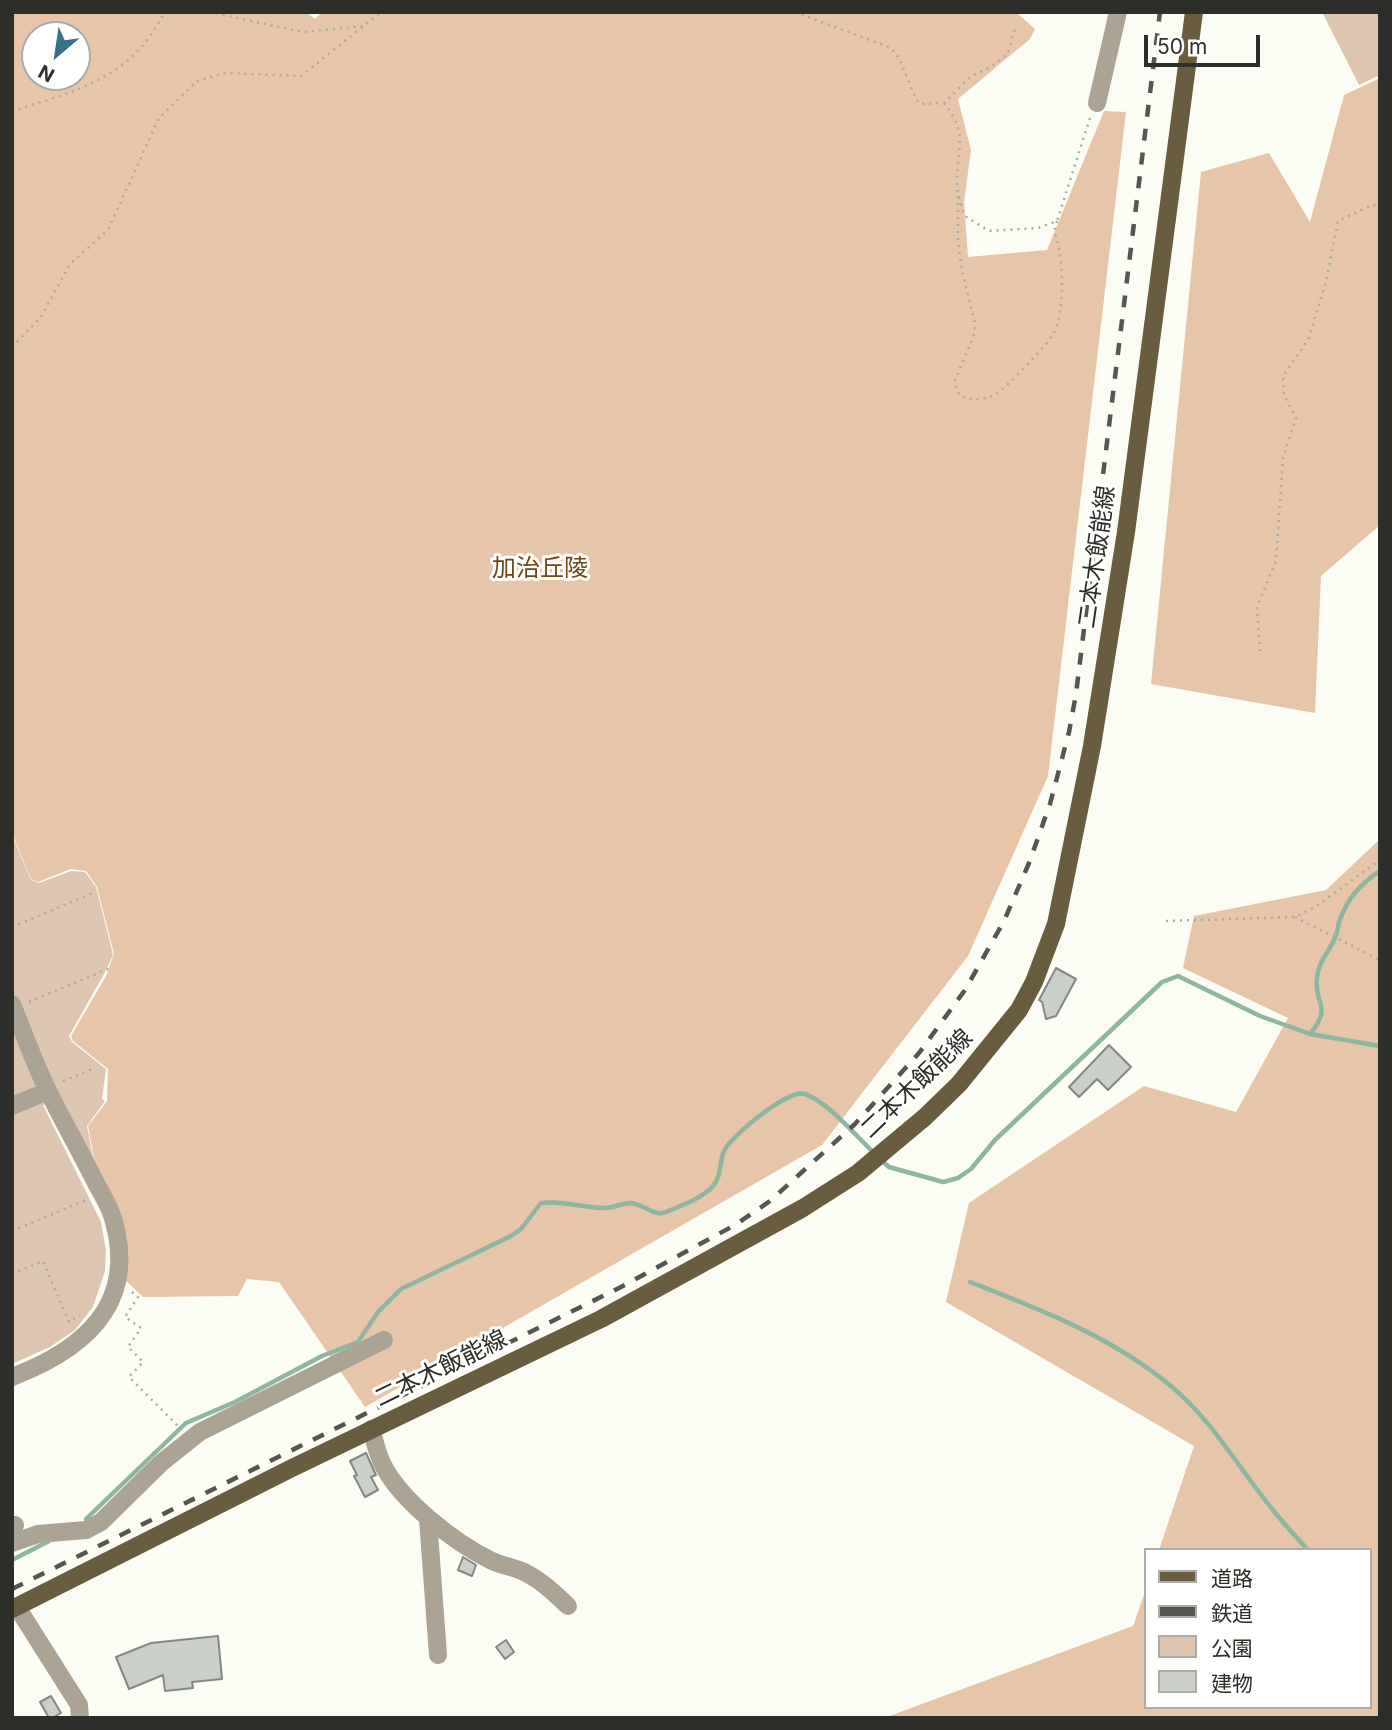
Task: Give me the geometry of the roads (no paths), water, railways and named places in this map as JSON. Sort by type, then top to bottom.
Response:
[{"type":"main road","name":"二本木飯能線","points":[[15,1608],[371,1429],[601,1319],[803,1208],[886,1151],[959,1084],[1019,1010],[1034,982],[1056,924],[1093,746],[1119,584],[1173,189],[1194,12]]},
{"type":"street","points":[[1097,103],[1118,12]]},
{"type":"street","points":[[12,1377],[57,1357],[83,1339],[107,1306],[119,1264],[114,1219],[47,1089],[13,1007]]},
{"type":"street","points":[[12,1106],[47,1089]]},
{"type":"street","points":[[13,1531],[38,1535],[86,1530],[101,1522],[161,1463],[200,1432],[384,1340]]},
{"type":"street","points":[[371,1429],[382,1463],[391,1479],[428,1518],[449,1535],[488,1559],[524,1572],[547,1587],[568,1606]]},
{"type":"street","points":[[428,1518],[438,1655]]},
{"type":"street","points":[[15,1608],[79,1705],[77,1716]]},
{"type":"waterway","points":[[880,1159],[889,1167],[943,1182],[958,1178],[971,1169],[995,1140],[1162,982],[1178,976],[1260,1016],[1310,1034],[1322,1011],[1317,987],[1319,967],[1335,938],[1348,903],[1362,885],[1380,871]]},
{"type":"waterway","points":[[1310,1034],[1380,1046]]},
{"type":"waterway","points":[[86,1519],[186,1423],[235,1402],[322,1356],[358,1342],[378,1312],[401,1289],[511,1236],[521,1229],[541,1203],[605,1208],[631,1203],[662,1213],[678,1207],[713,1186],[718,1178],[722,1155],[738,1135],[761,1115],[797,1094],[805,1094],[823,1104],[874,1153]]},
{"type":"waterway","points":[[970,1282],[1076,1326],[1126,1353],[1172,1387],[1200,1415],[1273,1510],[1306,1548]]},
{"type":"waterway","points":[[12,1560],[49,1541]]},
{"type":"railway","points":[[12,1589],[621,1287],[735,1225],[770,1201],[855,1124],[919,1053],[965,990],[1004,921],[1029,863],[1050,804],[1069,732],[1076,694],[1160,12]]},
{"type":"park label","name":"加治丘陵","points":[[540,569]]}]
